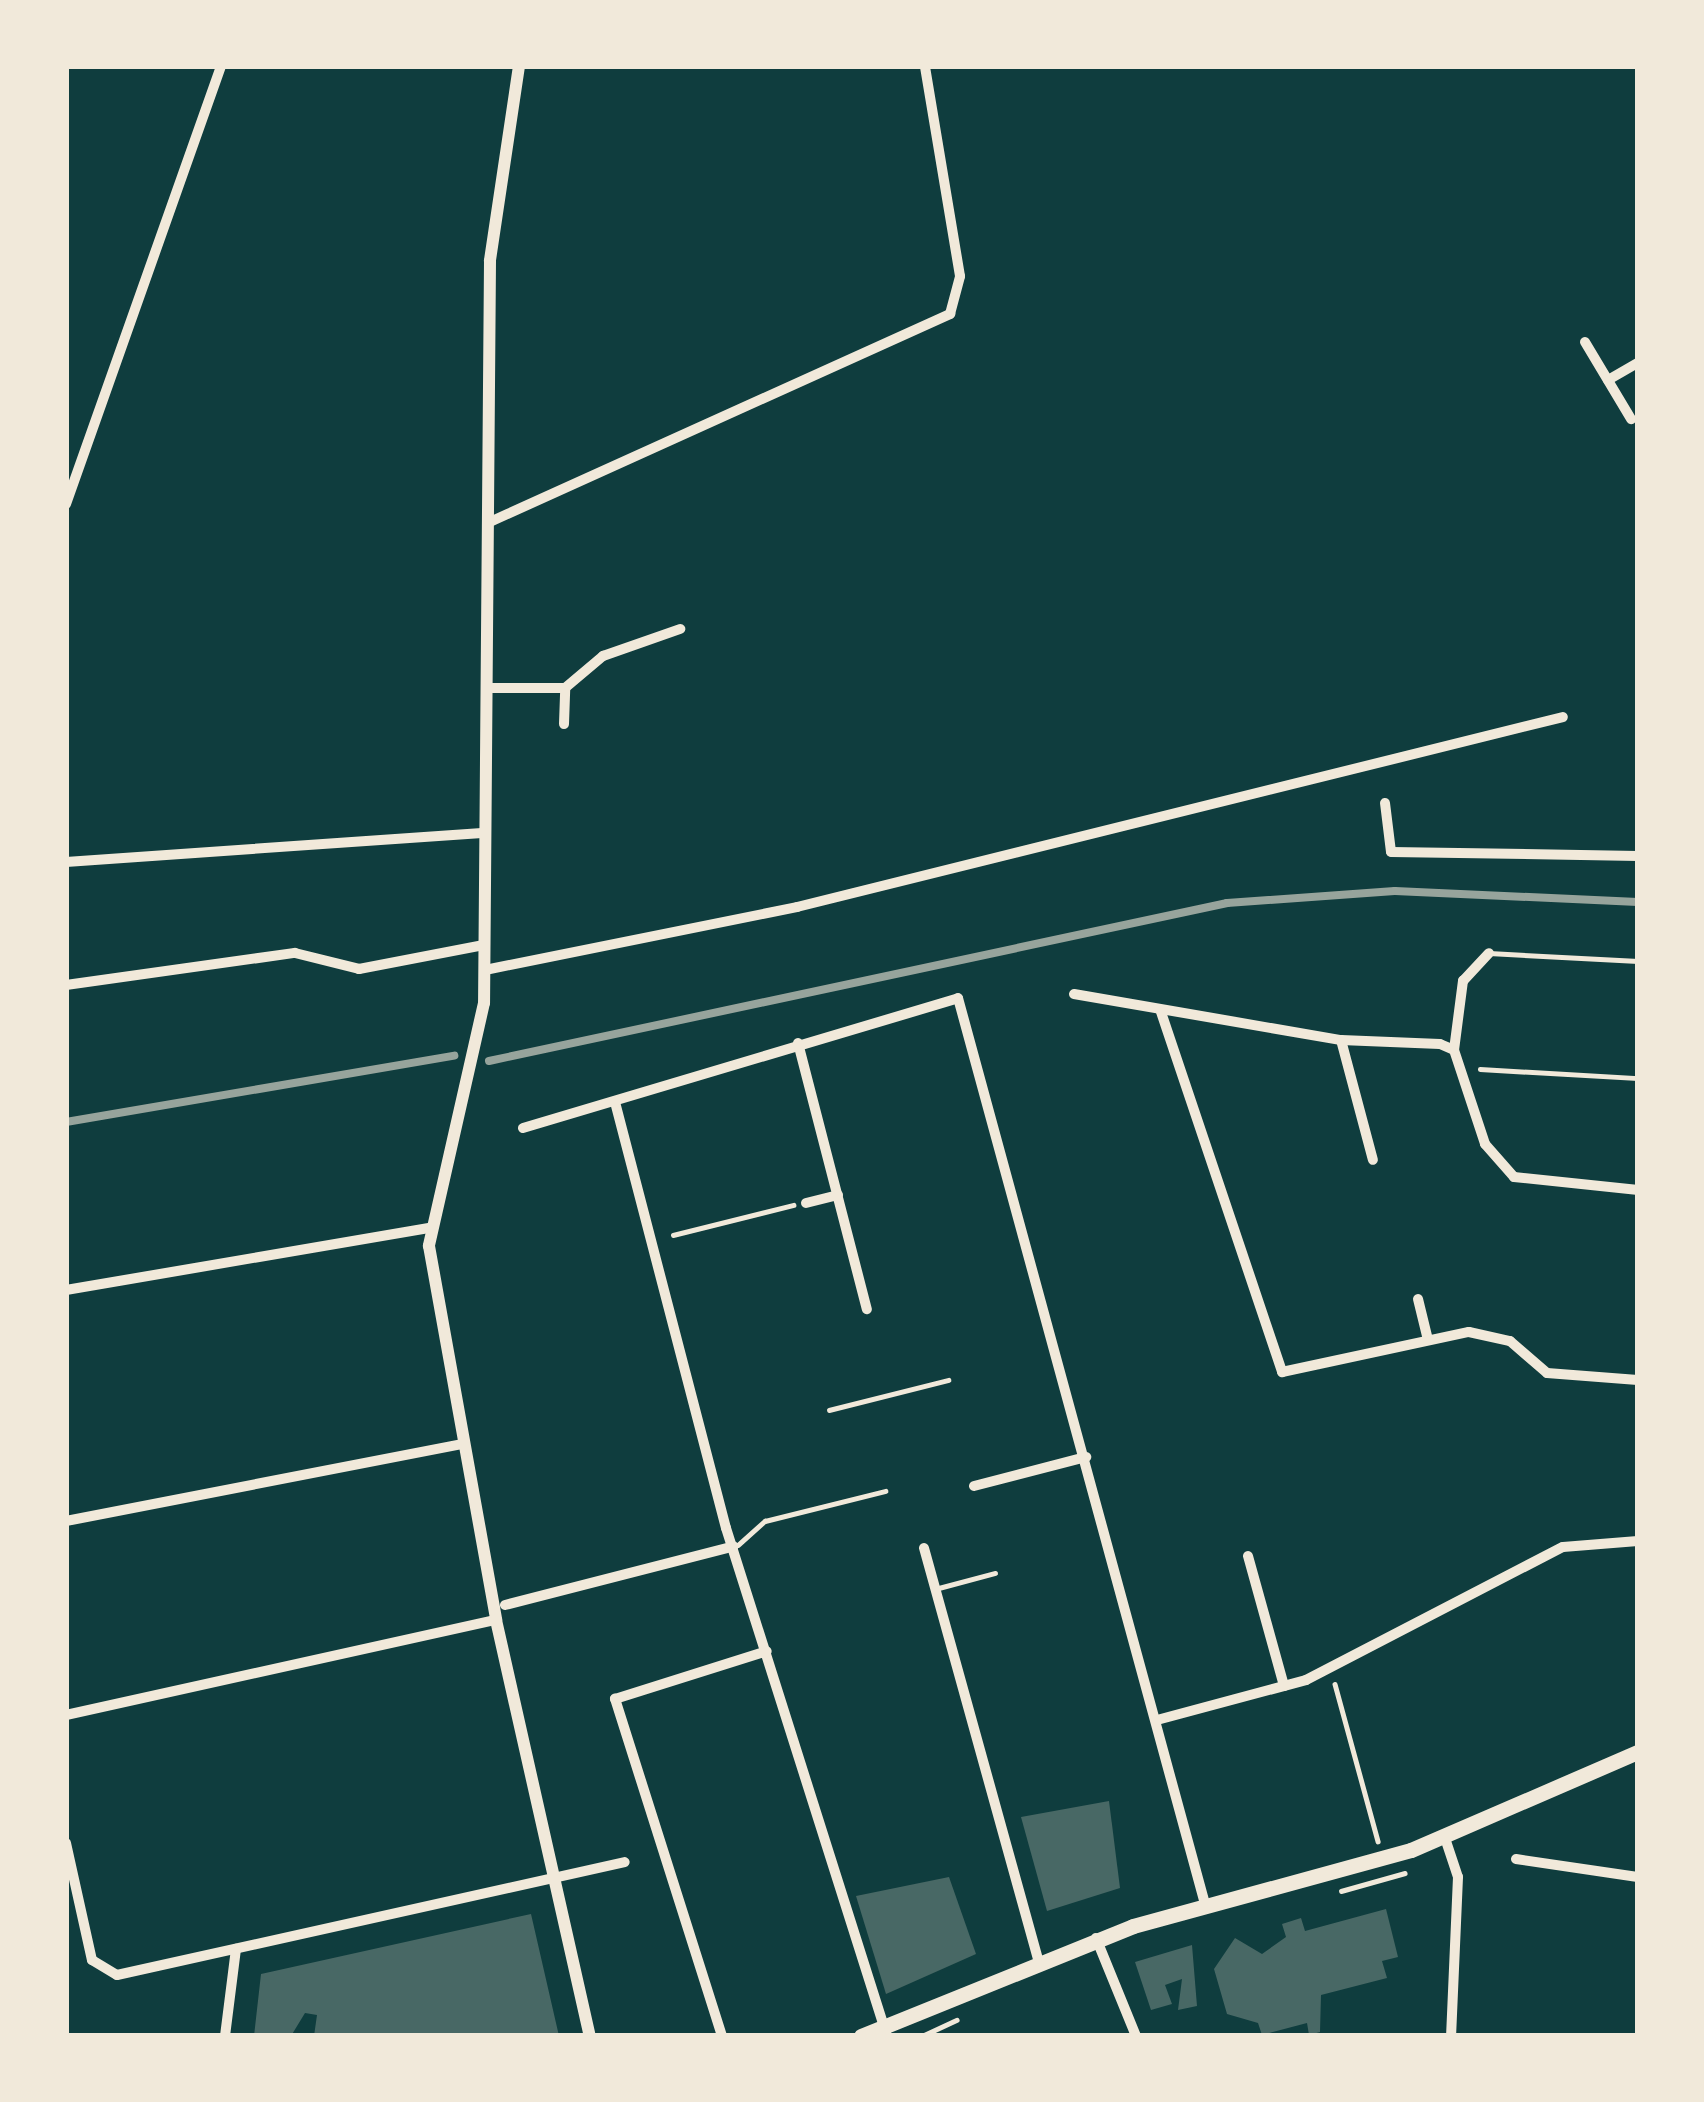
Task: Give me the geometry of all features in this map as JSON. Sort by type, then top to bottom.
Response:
[{"type":"main road","points":[[861,2036],[885,2031],[1038,1959],[1205,1904],[1444,1835],[1638,1752]]},
{"type":"street","points":[[66,504],[221,66]]},
{"type":"street","points":[[519,66],[490,261],[492,688],[482,833],[484,1003],[429,1228],[462,1444],[496,1620],[590,2036]]},
{"type":"street","points":[[492,521],[950,314],[960,276],[925,66]]},
{"type":"street","points":[[1585,342],[1631,419]]},
{"type":"street","points":[[1608,380],[1638,362]]},
{"type":"street","points":[[492,688],[565,688],[603,656],[680,629]]},
{"type":"street","points":[[564,724],[565,688]]},
{"type":"street","points":[[485,970],[797,907],[1563,717]]},
{"type":"street","points":[[1385,803],[1391,852],[1638,856]]},
{"type":"street","points":[[66,862],[482,833]]},
{"type":"street","points":[[66,985],[295,953],[358,969],[484,945]]},
{"type":"street","points":[[1489,953],[1463,981],[1454,1050],[1486,1144],[1514,1177],[1638,1190]]},
{"type":"street","points":[[1074,994],[1341,1040],[1454,1050]]},
{"type":"street","points":[[523,1128],[958,998],[1205,1904]]},
{"type":"street","points":[[1162,1012],[1282,1372],[1428,1340],[1490,1334],[1547,1373],[1638,1380]]},
{"type":"street","points":[[1341,1040],[1372,1160]]},
{"type":"street","points":[[798,1043],[867,1309]]},
{"type":"street","points":[[615,1102],[734,1546],[885,2031]]},
{"type":"street","points":[[802,1203],[838,1195]]},
{"type":"street","points":[[66,1290],[429,1228]]},
{"type":"street","points":[[1418,1299],[1428,1340]]},
{"type":"street","points":[[66,1521],[462,1444]]},
{"type":"street","points":[[974,1486],[1085,1457]]},
{"type":"street","points":[[1157,1720],[1283,1686],[1540,1556],[1638,1541]]},
{"type":"street","points":[[505,1605],[734,1546]]},
{"type":"street","points":[[924,1548],[1038,1959]]},
{"type":"street","points":[[1248,1556],[1283,1686]]},
{"type":"street","points":[[66,1715],[496,1620]]},
{"type":"street","points":[[722,2036],[652,1855],[615,1699],[766,1652]]},
{"type":"street","points":[[1444,1835],[1458,1874],[1451,2036]]},
{"type":"street","points":[[66,1843],[92,1960],[106,1974],[625,1862]]},
{"type":"street","points":[[1516,1859],[1638,1877]]},
{"type":"street","points":[[1096,1939],[1136,2036]]},
{"type":"street","points":[[225,2036],[236,1949]]},
{"type":"lane","points":[[1489,953],[1638,961]]},
{"type":"lane","points":[[734,1546],[765,1521],[885,1491]]},
{"type":"lane","points":[[935,1589],[995,1573]]},
{"type":"path","points":[[1480,1069],[1638,1078]]},
{"type":"path","points":[[674,1235],[802,1203]]},
{"type":"path","points":[[829,1410],[948,1380]]},
{"type":"path","points":[[1333,1679],[1378,1843]]},
{"type":"path","points":[[1315,1897],[1420,1868]]},
{"type":"path","points":[[922,2036],[970,2014]]},
{"type":"building","points":[[1109,1801],[1120,1888],[1047,1911],[1021,1817]]},
{"type":"building","points":[[949,1877],[976,1954],[886,1994],[856,1896]]},
{"type":"building","points":[[1386,1909],[1398,1957],[1382,1961],[1387,1978],[1321,1995],[1320,2032],[1309,2035],[1307,2023],[1262,2035],[1258,2023],[1227,2014],[1214,1969],[1235,1938],[1262,1954],[1286,1937],[1282,1924],[1301,1918],[1305,1931]]},
{"type":"building","points":[[531,1914],[559,2036],[314,2036],[317,2015],[305,2013],[291,2036],[254,2036],[261,1974]]},
{"type":"building","points":[[1192,1945],[1197,2006],[1178,2010],[1182,1979],[1165,1985],[1172,2004],[1151,2010],[1135,1962]]},
{"type":"railway","points":[[489,1061],[1227,903],[1395,891],[1638,902]]},
{"type":"railway","points":[[66,1122],[454,1056]]}]
